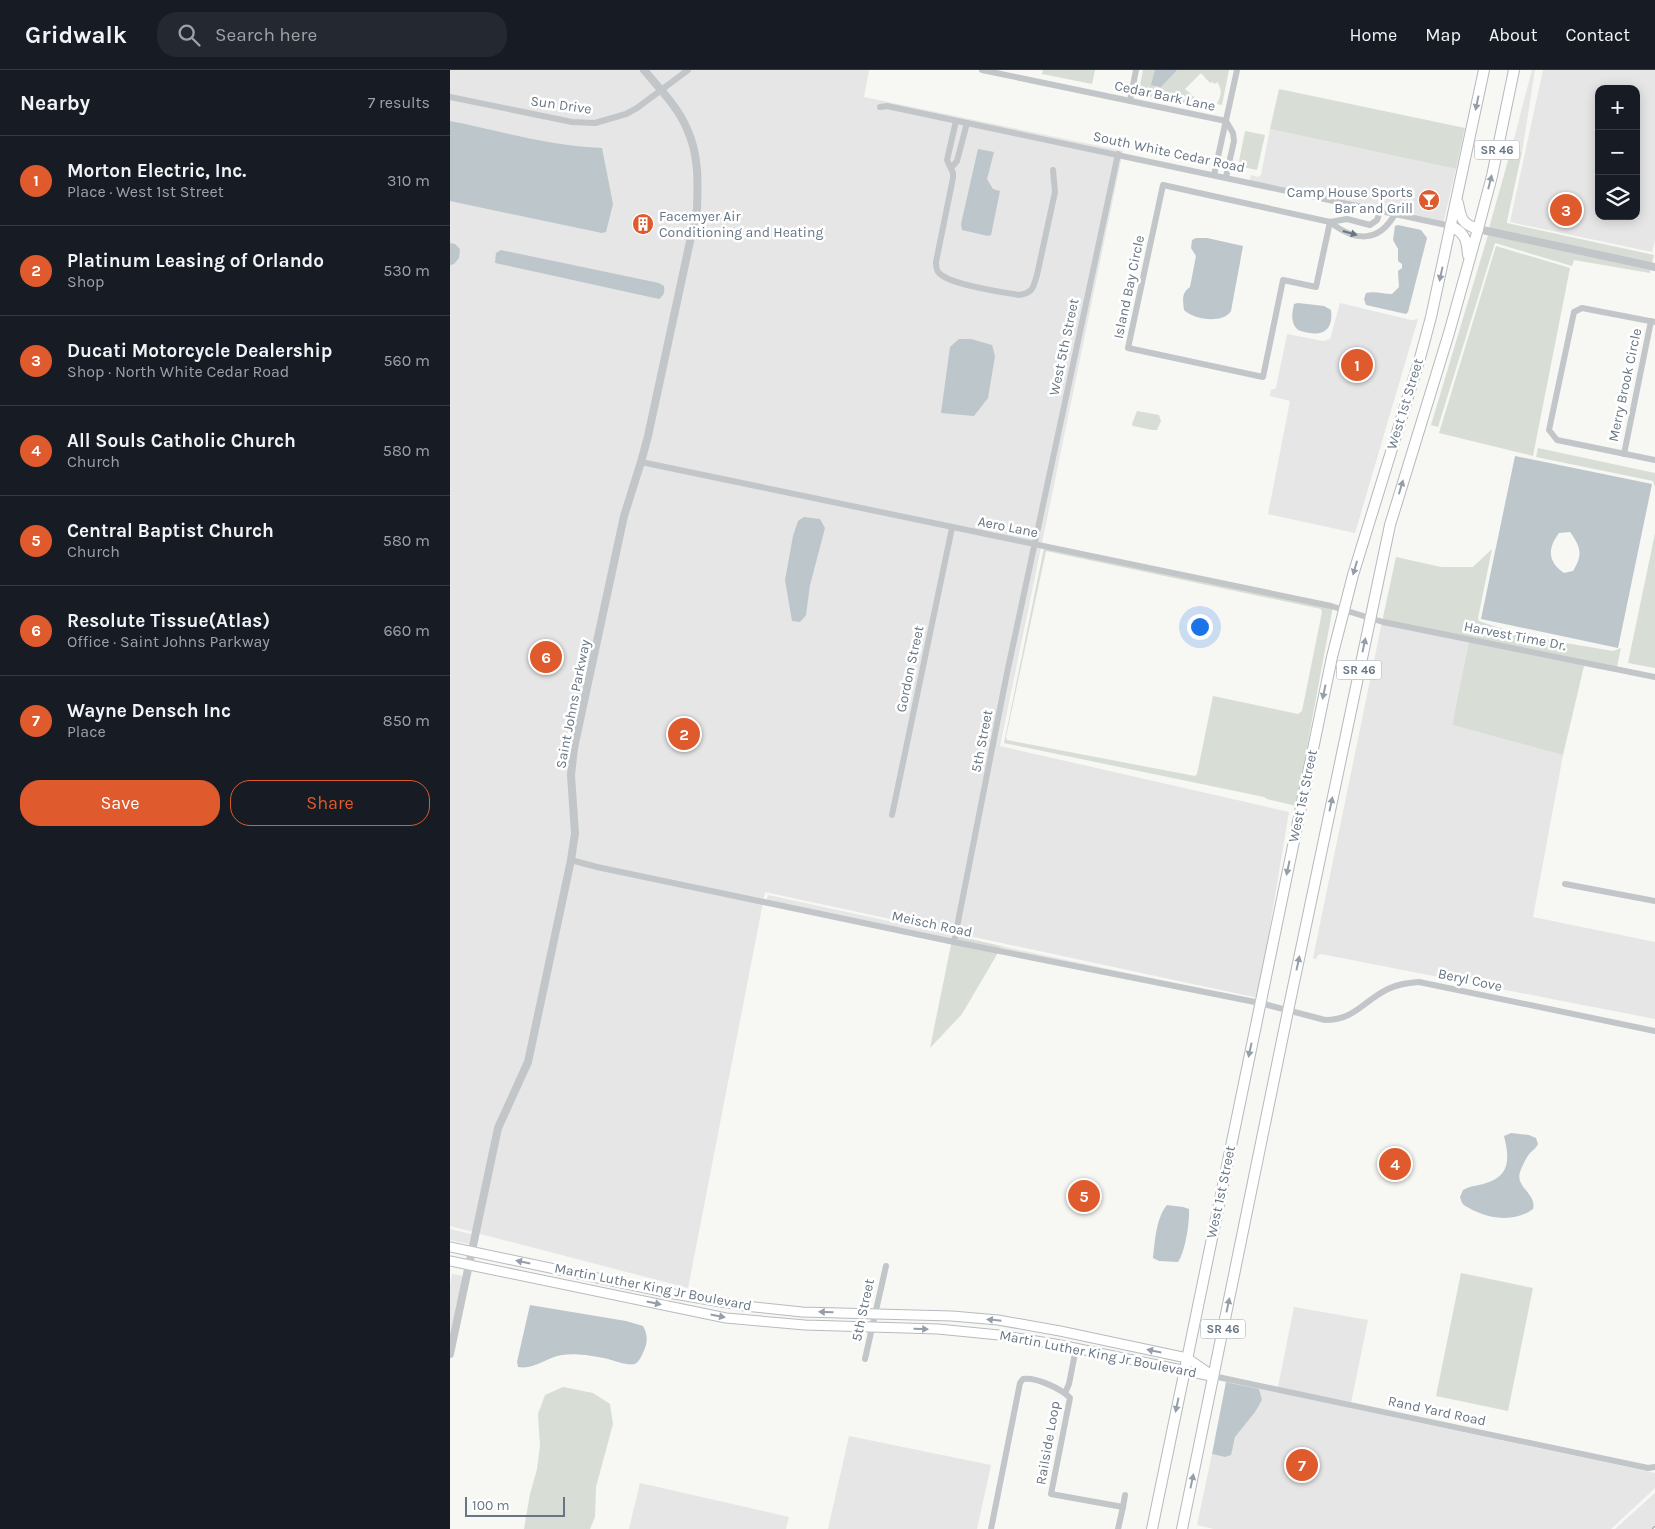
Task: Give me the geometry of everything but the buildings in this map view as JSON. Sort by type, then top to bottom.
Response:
[{"type":"main road","name":"West 1st Street","points":[[1152,1529],[1328,676],[1367,526],[1431,317],[1484,70]]},
{"type":"main road","name":"West 1st Street","points":[[1182,1529],[1288,1011],[1396,504],[1449,333],[1478,229],[1492,176],[1514,70]]},
{"type":"main road","points":[[1457,197],[1461,218],[1465,223],[1478,229]]},
{"type":"main road","points":[[1451,226],[1464,234],[1467,242],[1468,263]]},
{"type":"main road","name":"Martin Luther King Jr Boulevard","points":[[450,1247],[715,1302],[802,1312],[952,1316],[998,1320],[1187,1358],[1214,1376]]},
{"type":"main road","name":"Martin Luther King Jr Boulevard","points":[[450,1260],[726,1318],[787,1324],[938,1329],[999,1335],[1076,1348],[1214,1376]]},
{"type":"main road","points":[[585,1289],[595,1286],[637,1294],[642,1293],[645,1288]]},
{"type":"street","name":"Saint Johns Parkway","points":[[450,1354],[498,1128],[528,1062],[571,860],[574,833],[572,775],[574,748],[624,516],[641,462],[697,209],[698,177],[693,147],[687,129],[679,114],[644,70]]},
{"type":"street","name":"Sun Drive","points":[[450,97],[572,122],[595,123],[626,114],[688,70]]},
{"type":"street","name":"Cedar Bark Lane","points":[[982,70],[1001,72],[1226,121]]},
{"type":"street","points":[[1130,101],[1136,70]]},
{"type":"street","points":[[1214,175],[1236,70]]},
{"type":"street","name":"South White Cedar Road","points":[[880,107],[887,106],[956,120],[1451,226]]},
{"type":"street","points":[[956,120],[947,160],[953,178],[936,262],[938,272],[941,275],[959,283],[1019,295],[1028,294],[1033,288],[1038,275],[1054,192],[1053,170]]},
{"type":"street","points":[[1226,121],[1233,133],[1234,141],[1226,177]]},
{"type":"street","points":[[951,168],[957,161],[966,123]]},
{"type":"street","points":[[950,148],[960,149]]},
{"type":"street","name":"West 5th Street","points":[[1036,545],[1118,154]]},
{"type":"street","name":"Island Bay Circle","points":[[1330,222],[1316,287],[1283,280],[1263,377],[1128,348],[1164,185],[1330,222],[1346,232],[1368,236],[1382,231],[1395,214]]},
{"type":"street","name":"Island Bay Circle","points":[[1330,222],[1347,219],[1370,225],[1377,220],[1380,211]]},
{"type":"street","points":[[1478,229],[1655,267]]},
{"type":"street","name":"Merry Brook Circle","points":[[1624,454],[1653,321],[1582,308],[1574,312],[1549,430],[1557,440],[1624,454],[1655,460]]},
{"type":"street","name":"Aero Lane","points":[[641,462],[1331,606],[1370,619]]},
{"type":"street","name":"Gordon Street","points":[[892,815],[952,528]]},
{"type":"street","name":"5th Street","points":[[954,942],[1007,673],[1036,545]]},
{"type":"street","name":"Harvest Time Dr.","points":[[1370,619],[1655,678]]},
{"type":"street","name":"Meisch Road","points":[[571,860],[954,942],[1260,1003],[1288,1011]]},
{"type":"street","points":[[1565,884],[1655,902]]},
{"type":"street","name":"Beryl Cove","points":[[1288,1011],[1325,1020],[1334,1020],[1349,1016],[1386,989],[1401,983],[1418,982],[1655,1031]]},
{"type":"street","name":"5th Street","points":[[866,1359],[886,1266]]},
{"type":"street","name":"Railside Loop","points":[[1065,1393],[1069,1384],[1076,1348]]},
{"type":"street","name":"Rand Yard Road","points":[[1214,1376],[1638,1466],[1655,1467]]},
{"type":"street","name":"Railside Loop","points":[[991,1529],[1020,1383],[1023,1379],[1030,1378],[1046,1383],[1065,1393],[1070,1398],[1051,1494],[1123,1507]]},
{"type":"street","points":[[1118,1529],[1125,1495]]},
{"type":"shaded area","points":[[450,70],[869,70],[864,97],[1123,151],[1000,746],[1289,812],[1258,998],[765,892],[688,1288],[450,1226]]},
{"type":"shaded area","points":[[1043,70],[1095,70],[1092,84],[1042,74]]},
{"type":"shaded area","points":[[1143,70],[1229,70],[1222,105],[1217,104],[1221,93],[1217,82],[1215,84],[1210,83],[1201,73],[1185,89],[1203,105],[1208,101],[1217,108],[1216,110],[1143,95],[1139,90]]},
{"type":"shaded area","points":[[1155,70],[1177,70],[1161,87],[1151,85]]},
{"type":"shaded area","points":[[1532,70],[1535,70],[1522,152],[1511,150]]},
{"type":"shaded area","points":[[1543,70],[1655,70],[1655,240],[1652,252],[1510,222]]},
{"type":"shaded area","points":[[1279,89],[1465,128],[1456,169],[1270,129]]},
{"type":"shaded area","points":[[450,121],[544,141],[602,148],[613,204],[606,232],[602,233],[450,201]]},
{"type":"shaded area","points":[[1270,129],[1456,169],[1443,224],[1249,183],[1251,175],[1258,177],[1261,175]]},
{"type":"shaded area","points":[[1245,131],[1265,135],[1257,170],[1242,167],[1239,161]]},
{"type":"shaded area","points":[[978,149],[994,152],[987,179],[993,189],[1000,191],[991,235],[988,236],[962,230],[961,224]]},
{"type":"shaded area","points":[[1511,150],[1522,152],[1507,223],[1654,255],[1652,263],[1489,228]]},
{"type":"shaded area","points":[[1395,226],[1421,230],[1427,238],[1406,314],[1366,305],[1364,299],[1366,293],[1392,294],[1399,287],[1398,271],[1402,268],[1402,264],[1398,261],[1398,249],[1393,240]]},
{"type":"shaded area","points":[[1488,235],[1650,270],[1650,273],[1574,260],[1572,266],[1495,243],[1438,427],[1431,425]]},
{"type":"shaded area","points":[[1207,238],[1243,246],[1231,311],[1222,318],[1201,318],[1184,310],[1183,297],[1190,287],[1196,256],[1191,248],[1192,240]]},
{"type":"shaded area","points":[[450,243],[455,244],[460,249],[459,258],[454,264],[450,265]]},
{"type":"shaded area","points":[[1496,246],[1570,268],[1533,456],[1439,433]]},
{"type":"shaded area","points":[[501,250],[659,283],[664,286],[664,292],[659,299],[495,263],[496,253]]},
{"type":"shaded area","points":[[1340,303],[1411,320],[1418,319],[1355,533],[1268,514],[1290,401],[1270,396],[1271,390],[1276,388],[1287,334],[1323,341],[1330,339]]},
{"type":"shaded area","points":[[1294,304],[1324,306],[1331,310],[1330,325],[1327,329],[1318,333],[1298,330],[1292,318]]},
{"type":"shaded area","points":[[959,339],[971,339],[992,345],[995,356],[988,398],[974,416],[941,413],[950,347]]},
{"type":"shaded area","points":[[1137,411],[1159,415],[1161,421],[1157,430],[1133,426]]},
{"type":"shaded area","points":[[1538,448],[1655,473],[1655,487],[1653,481],[1536,457]]},
{"type":"shaded area","points":[[1515,456],[1652,484],[1618,648],[1481,619]],"holes":[[[1570,532],[1579,551],[1578,560],[1573,571],[1564,573],[1552,560],[1552,544],[1559,533]]]},
{"type":"shaded area","points":[[804,517],[820,519],[825,528],[810,585],[806,615],[800,622],[792,621],[785,580],[793,536],[798,521]]},
{"type":"shaded area","points":[[1655,533],[1655,668],[1628,663]]},
{"type":"shaded area","points":[[1044,548],[1333,607],[1296,806],[1264,797],[1004,743]],"holes":[[[1046,551],[1321,609],[1322,612],[1302,711],[1298,714],[1213,696],[1197,774],[1195,776],[1007,740],[1006,737]]]},
{"type":"shaded area","points":[[1492,549],[1478,618],[1479,621],[1495,627],[1545,639],[1613,651],[1621,648],[1616,672],[1584,666],[1563,755],[1452,725],[1469,641],[1382,622],[1396,557],[1441,567],[1473,567]]},
{"type":"shaded area","points":[[1382,622],[1469,641],[1452,725],[1563,755],[1533,917],[1655,942],[1655,1019],[1321,954],[1316,959],[1313,958]]},
{"type":"shaded area","points":[[768,895],[953,935],[952,942],[766,902]]},
{"type":"shaded area","points":[[953,935],[1001,946],[962,1014],[930,1048]]},
{"type":"shaded area","points":[[1001,946],[1254,1000],[999,951]]},
{"type":"shaded area","points":[[1511,1133],[1529,1135],[1536,1138],[1538,1144],[1530,1153],[1519,1177],[1520,1182],[1532,1199],[1533,1209],[1510,1218],[1493,1217],[1476,1212],[1465,1206],[1462,1202],[1460,1197],[1463,1190],[1496,1179],[1501,1174],[1507,1164],[1504,1136]]},
{"type":"shaded area","points":[[1167,1205],[1189,1209],[1189,1221],[1183,1252],[1178,1262],[1159,1261],[1153,1258],[1158,1223]]},
{"type":"shaded area","points":[[450,1229],[471,1234],[469,1244],[450,1240]]},
{"type":"shaded area","points":[[1461,1273],[1533,1288],[1508,1411],[1436,1396]]},
{"type":"shaded area","points":[[452,1274],[463,1276],[450,1335],[450,1286]]},
{"type":"shaded area","points":[[530,1305],[626,1321],[643,1326],[647,1337],[645,1348],[635,1364],[625,1364],[591,1356],[567,1354],[556,1356],[530,1367],[518,1367],[517,1362]]},
{"type":"shaded area","points":[[1294,1307],[1368,1320],[1350,1408],[1655,1473],[1655,1488],[1611,1529],[1214,1529],[1197,1525],[1212,1454],[1225,1457],[1233,1446],[1235,1437],[1262,1400],[1259,1389],[1277,1392]]},
{"type":"shaded area","points":[[1226,1382],[1259,1389],[1262,1400],[1235,1437],[1231,1455],[1225,1457],[1212,1454]]},
{"type":"shaded area","points":[[563,1387],[593,1393],[610,1404],[613,1424],[596,1487],[595,1517],[590,1529],[524,1529],[540,1446],[538,1414],[545,1395]]},
{"type":"shaded area","points":[[849,1436],[991,1465],[977,1529],[828,1529]]},
{"type":"shaded area","points":[[640,1483],[789,1517],[786,1529],[629,1529]]},
{"type":"shaded area","points":[[1655,1493],[1655,1529],[1615,1529]]},
{"type":"place","name":"Camp House Sports Bar and Grill","points":[[1429,200]]},
{"type":"place","name":"Ducati Motorcycle Dealership","points":[[1566,210]]},
{"type":"place","name":"Facemyer Air Conditioning and Heating","points":[[643,224]]},
{"type":"place","name":"Morton Electric, Inc.","points":[[1357,365]]},
{"type":"place","name":"Resolute Tissue(Atlas)","points":[[546,657]]},
{"type":"place","name":"Platinum Leasing of Orlando","points":[[684,734]]},
{"type":"place","name":"All Souls Catholic Church","points":[[1395,1164]]},
{"type":"place","name":"Central Baptist Church","points":[[1084,1196]]},
{"type":"place","name":"Wayne Densch Inc","points":[[1302,1465]]}]
